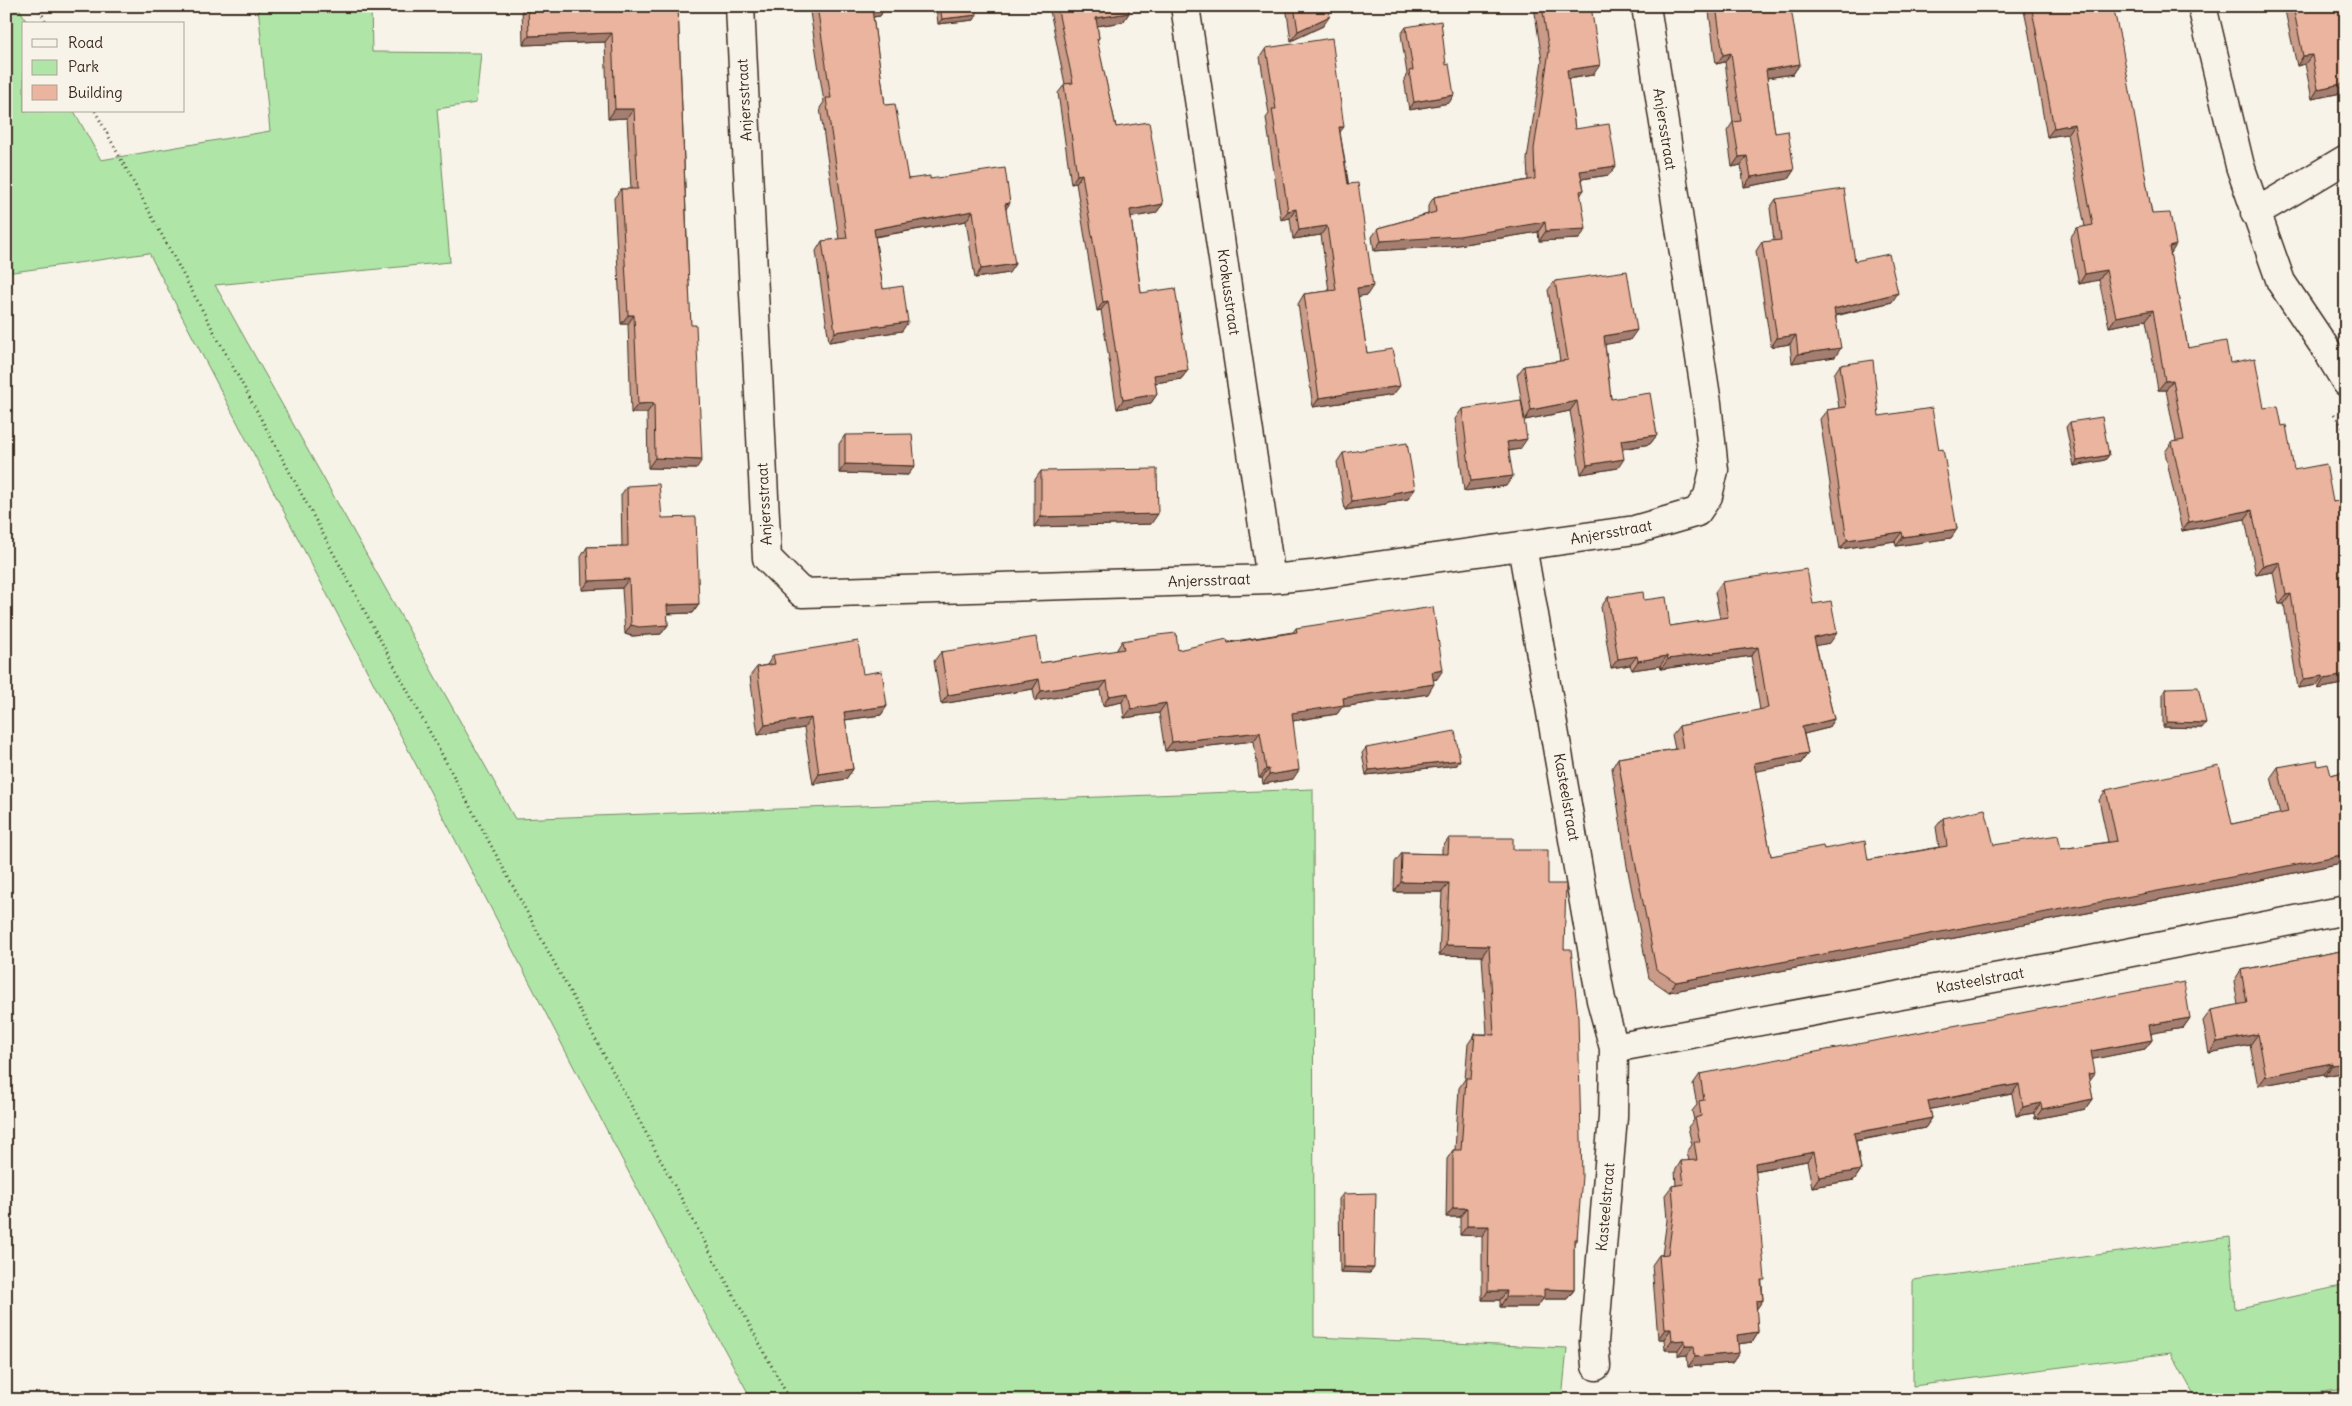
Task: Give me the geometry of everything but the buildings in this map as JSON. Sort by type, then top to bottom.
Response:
[{"type":"street","name":"Anjersstraat","points":[[740,6],[767,558],[802,592],[1271,579],[1312,575],[1635,530],[1697,512],[1708,496],[1714,470],[1707,403],[1646,6]]},
{"type":"street","name":"Krokusstraat","points":[[1186,6],[1271,579]]},
{"type":"street","points":[[2202,6],[2240,166],[2255,213],[2281,282],[2346,382]]},
{"type":"street","points":[[2255,213],[2346,159]]},
{"type":"street","name":"Kasteelstraat","points":[[1522,546],[1601,1000],[1614,1048],[1613,1118],[1594,1342],[1596,1366]]},
{"type":"street","name":"Kasteelstraat","points":[[1614,1048],[2086,961],[2346,910]]},
{"type":"path","points":[[38,6],[46,22]]},
{"type":"path","points":[[96,112],[790,1400]]},
{"type":"green space","points":[[6,6],[18,6],[27,22],[22,22],[22,112],[75,112],[101,160],[270,131],[258,6],[371,6],[372,52],[481,53],[476,103],[437,109],[450,262],[215,285],[515,819],[1313,789],[1314,1337],[1567,1348],[1562,1400],[752,1400],[649,1211],[149,253],[6,273]]},
{"type":"green space","points":[[2230,1237],[2235,1309],[2346,1285],[2346,1389],[2283,1397],[2283,1400],[2197,1400],[2171,1353],[1913,1386],[1913,1280]]}]
